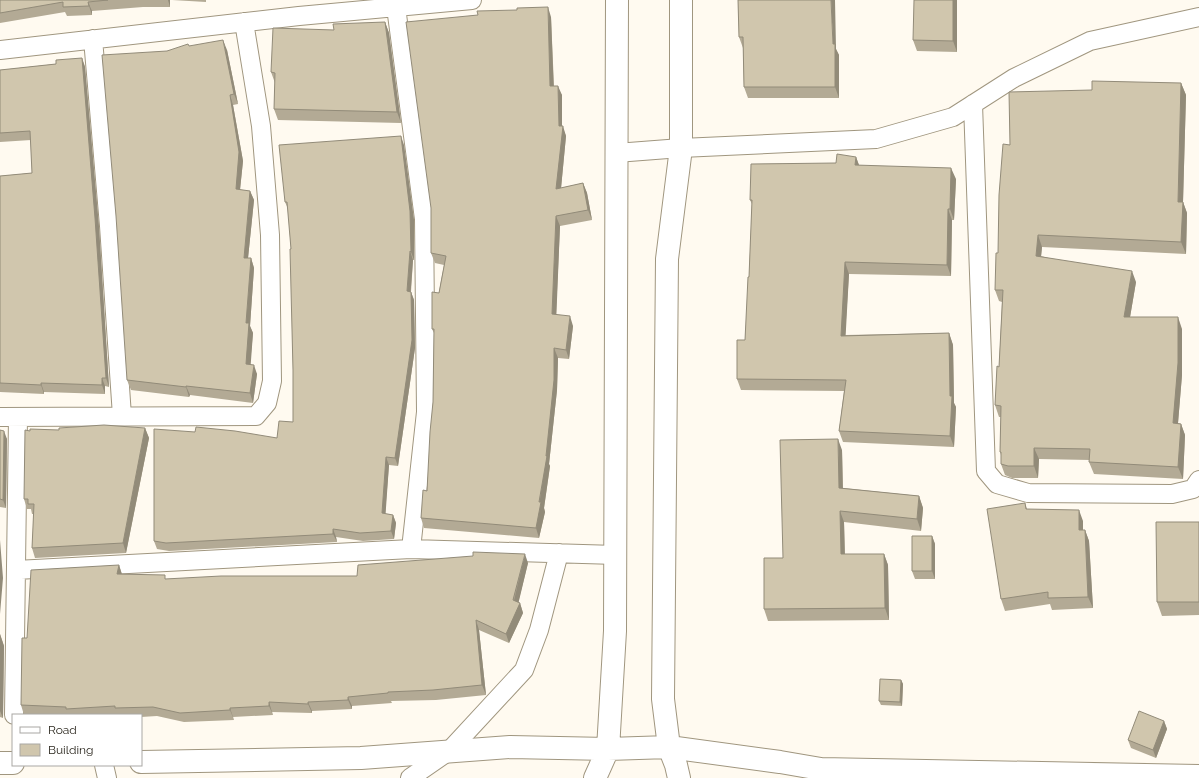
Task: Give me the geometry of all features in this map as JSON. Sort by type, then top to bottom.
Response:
[{"type":"street","points":[[0,50],[244,22],[472,0]]},
{"type":"street","points":[[595,778],[608,749],[615,631],[617,0]]},
{"type":"street","points":[[679,778],[669,748],[663,699],[667,259],[681,148],[680,0]]},
{"type":"street","points":[[396,7],[424,219],[426,412],[411,550]]},
{"type":"street","points":[[616,153],[681,148],[876,139],[953,117],[1014,78],[1090,41],[1199,17]]},
{"type":"street","points":[[14,714],[16,570],[9,417],[256,416],[267,404],[272,380],[270,235],[261,126],[244,22]]},
{"type":"street","points":[[93,39],[109,226],[122,416]]},
{"type":"street","points":[[973,104],[986,471],[997,484],[1028,493],[1172,494],[1193,489],[1199,480]]},
{"type":"street","points":[[16,570],[411,550],[616,555]]},
{"type":"street","points":[[410,778],[449,751],[524,670],[539,630],[559,553]]},
{"type":"street","points":[[142,762],[361,758],[510,747],[608,749],[669,748],[821,768],[1199,776]]},
{"type":"street","points":[[0,763],[12,763]]},
{"type":"street","points":[[104,766],[107,778]]},
{"type":"building","points":[[0,0],[108,0],[88,2],[89,6],[63,7],[63,2],[0,13]]},
{"type":"building","points":[[738,0],[831,0],[833,44],[835,44],[835,87],[744,87],[743,37],[739,37]]},
{"type":"building","points":[[914,0],[953,0],[953,41],[913,40]]},
{"type":"building","points":[[548,7],[550,86],[558,86],[559,126],[563,126],[556,189],[583,183],[588,210],[556,216],[552,314],[570,316],[566,350],[554,348],[554,380],[547,456],[536,528],[421,518],[423,490],[427,491],[433,402],[434,329],[432,329],[432,292],[439,293],[446,256],[431,253],[431,208],[406,22],[478,15],[477,11],[517,10],[517,8]]},
{"type":"building","points":[[385,22],[397,112],[274,109],[275,73],[271,72],[273,28],[334,30],[333,24]]},
{"type":"building","points":[[223,40],[234,94],[230,95],[239,152],[236,189],[250,191],[244,258],[251,258],[246,323],[249,323],[246,364],[254,365],[250,393],[127,380],[116,216],[102,55],[167,51],[188,44],[189,46]]},
{"type":"building","points":[[82,58],[106,378],[102,378],[102,385],[0,383],[0,176],[32,173],[30,131],[0,133],[0,70],[56,64],[56,60]]},
{"type":"building","points":[[1092,81],[1181,83],[1178,202],[1183,202],[1181,242],[1038,235],[1036,256],[1132,271],[1124,317],[1178,317],[1178,363],[1173,423],[1181,424],[1178,467],[1089,462],[1090,449],[1034,448],[1034,466],[1008,466],[1001,464],[1001,406],[995,405],[997,366],[999,367],[1003,290],[995,290],[996,253],[998,253],[999,195],[1003,144],[1010,145],[1009,92],[1092,90]]},
{"type":"building","points":[[401,136],[410,211],[411,252],[410,251],[407,291],[411,292],[412,340],[395,458],[386,457],[382,513],[393,515],[391,531],[360,533],[333,529],[333,534],[166,543],[154,541],[154,429],[195,432],[196,427],[235,431],[277,438],[279,421],[293,422],[291,249],[287,202],[285,202],[279,145]]},
{"type":"building","points":[[837,154],[856,157],[855,165],[951,168],[950,209],[948,209],[947,265],[845,262],[841,336],[949,333],[950,396],[952,396],[950,436],[839,431],[846,380],[737,379],[737,340],[745,340],[752,200],[750,200],[751,164],[836,163]]},
{"type":"building","points":[[104,425],[145,428],[123,543],[32,548],[34,504],[28,504],[28,499],[24,499],[25,430],[59,430],[59,428]]},
{"type":"building","points":[[0,430],[4,431],[3,500],[0,499]]},
{"type":"building","points":[[838,439],[839,488],[919,496],[917,519],[840,511],[841,554],[884,554],[885,608],[764,609],[764,558],[783,558],[780,440]]},
{"type":"building","points":[[1025,503],[1026,509],[1079,510],[1079,530],[1085,530],[1088,597],[1048,598],[1048,592],[1001,599],[987,509]]},
{"type":"building","points":[[1156,522],[1199,522],[1199,602],[1157,602]]},
{"type":"building","points":[[912,536],[932,536],[932,571],[912,571]]},
{"type":"building","points":[[473,552],[525,554],[513,600],[520,603],[506,634],[476,620],[482,685],[433,690],[388,692],[348,697],[348,700],[308,702],[308,704],[269,702],[269,706],[180,713],[153,707],[115,708],[115,706],[66,709],[66,707],[21,705],[22,638],[27,638],[31,570],[119,565],[117,574],[165,575],[165,579],[221,576],[357,576],[358,565],[473,556]]},
{"type":"building","points":[[880,679],[901,680],[900,702],[879,701]]},
{"type":"building","points":[[1139,711],[1164,721],[1153,750],[1128,740]]}]
